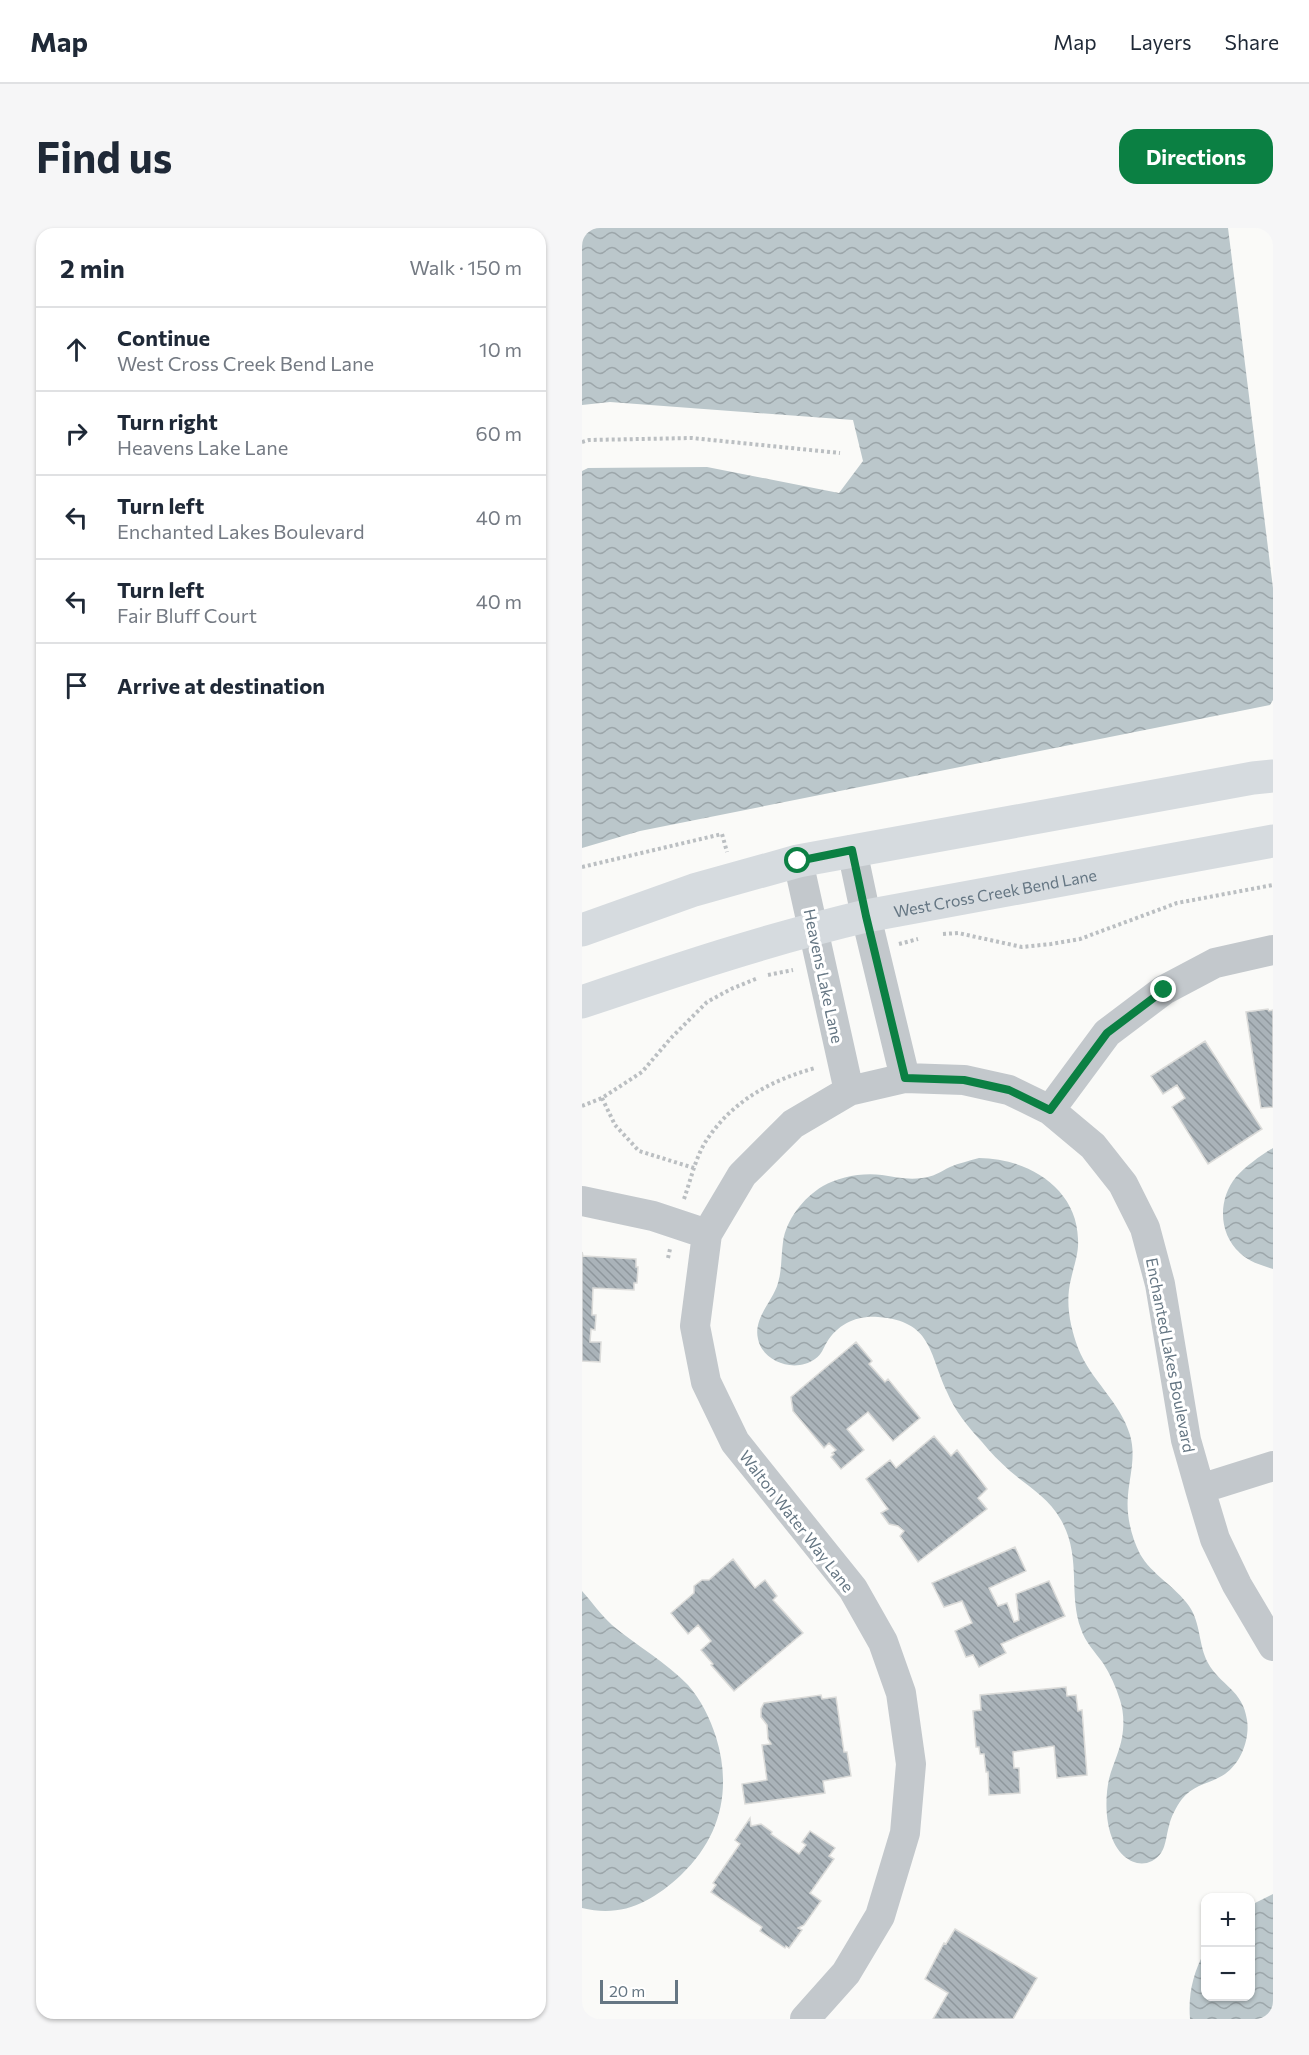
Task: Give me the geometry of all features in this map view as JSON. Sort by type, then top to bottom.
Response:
[{"type":"main road","points":[[582,930],[694,890],[798,861],[1273,776]]},
{"type":"main road","name":"West Cross Creek Bend Lane","points":[[582,1002],[716,957],[866,916],[1273,842]]},
{"type":"street","points":[[852,850],[905,1078]]},
{"type":"street","name":"Heavens Lake Lane","points":[[798,861],[849,1091]]},
{"type":"street","points":[[1050,1110],[1107,1033],[1164,990],[1215,963],[1273,950]]},
{"type":"street","name":"Enchanted Lakes Boulevard","points":[[849,1091],[905,1078],[964,1080],[1009,1090],[1050,1110],[1093,1146],[1123,1184],[1145,1228],[1160,1284],[1186,1440],[1215,1539],[1237,1585],[1273,1646]]},
{"type":"street","name":"Walton Water Way Lane","points":[[805,2019],[846,1973],[880,1916],[905,1833],[911,1764],[901,1693],[883,1642],[853,1589],[735,1443],[706,1382],[695,1326],[707,1234],[742,1175],[793,1124],[849,1091]]},
{"type":"street","points":[[582,1201],[654,1216],[707,1234]]},
{"type":"street","points":[[1200,1489],[1273,1466]]},
{"type":"path","points":[[582,442],[692,438],[840,453]]},
{"type":"path","points":[[939,934],[958,933],[1022,946],[1052,944],[1080,939],[1177,903],[1273,885]]},
{"type":"path","points":[[875,952],[918,938]]},
{"type":"path","points":[[582,1106],[602,1098],[642,1072],[671,1038],[707,1002],[762,976],[821,964]]},
{"type":"path","points":[[602,1098],[615,1125],[639,1151],[694,1168]]},
{"type":"water","points":[[582,228],[1228,228],[1273,588],[1273,700],[1270,705],[640,831],[582,848],[582,471],[588,468],[707,467],[839,493],[863,461],[853,420],[610,402],[582,405]]},
{"type":"water","points":[[1273,1148],[1273,1269],[1251,1261],[1240,1253],[1228,1236],[1223,1216],[1226,1195],[1236,1177],[1253,1161]]},
{"type":"water","points":[[979,1158],[997,1159],[1031,1170],[1046,1179],[1069,1204],[1078,1239],[1069,1288],[1068,1305],[1071,1323],[1084,1360],[1113,1401],[1130,1435],[1133,1458],[1128,1510],[1134,1540],[1145,1561],[1189,1606],[1196,1619],[1202,1648],[1208,1663],[1236,1695],[1245,1710],[1248,1727],[1246,1743],[1236,1764],[1225,1774],[1197,1787],[1182,1799],[1171,1819],[1160,1855],[1148,1863],[1137,1863],[1124,1856],[1113,1840],[1110,1830],[1107,1788],[1122,1736],[1123,1711],[1110,1676],[1081,1629],[1075,1602],[1071,1548],[1056,1512],[1045,1499],[999,1461],[967,1425],[950,1399],[926,1341],[909,1325],[878,1317],[856,1319],[837,1330],[815,1359],[799,1365],[773,1360],[761,1347],[758,1339],[758,1324],[778,1283],[783,1242],[788,1226],[802,1203],[816,1191],[836,1180],[851,1176],[875,1174],[911,1179],[926,1177]]},
{"type":"water","points":[[582,1591],[612,1625],[670,1669],[693,1691],[714,1730],[723,1775],[720,1811],[706,1845],[695,1860],[659,1893],[636,1905],[610,1911],[582,1908]]},
{"type":"water","points":[[1273,1894],[1273,2019],[1190,2019],[1192,1984],[1201,1959],[1201,2001],[1255,2001],[1255,1903]]},
{"type":"building","points":[[1273,1010],[1273,1107],[1261,1108],[1246,1012]]},
{"type":"building","points":[[1205,1041],[1262,1129],[1208,1164],[1172,1107],[1185,1098],[1177,1085],[1163,1094],[1151,1076]]},
{"type":"building","points":[[582,1252],[583,1256],[636,1259],[636,1267],[638,1267],[634,1290],[593,1288],[592,1315],[596,1315],[595,1330],[591,1329],[590,1342],[601,1342],[600,1362],[582,1361]]},
{"type":"building","points":[[856,1342],[872,1361],[869,1364],[885,1382],[888,1379],[920,1418],[893,1441],[868,1412],[847,1429],[864,1450],[841,1469],[831,1457],[836,1450],[829,1443],[824,1448],[793,1411],[791,1397]]},
{"type":"building","points":[[934,1436],[951,1456],[957,1450],[987,1489],[978,1498],[987,1509],[918,1562],[900,1536],[904,1531],[898,1526],[889,1524],[881,1513],[888,1509],[866,1479],[890,1460],[896,1468]]},
{"type":"building","points":[[1015,1547],[1026,1571],[989,1588],[998,1606],[1007,1603],[1014,1622],[1019,1620],[1016,1594],[1049,1581],[1065,1616],[1001,1644],[1006,1653],[979,1667],[973,1655],[966,1657],[955,1631],[972,1623],[962,1601],[944,1607],[932,1583]]},
{"type":"building","points":[[733,1559],[755,1588],[765,1580],[777,1596],[773,1600],[803,1633],[734,1691],[701,1650],[711,1641],[698,1625],[688,1634],[671,1613],[694,1593],[694,1586],[702,1580],[709,1580]]},
{"type":"building","points":[[1066,1687],[1067,1696],[1076,1695],[1078,1711],[1082,1710],[1087,1775],[1057,1778],[1054,1746],[1013,1752],[1014,1768],[1019,1768],[1020,1793],[989,1795],[984,1754],[980,1754],[979,1747],[976,1747],[973,1711],[981,1710],[980,1695]]},
{"type":"building","points":[[821,1695],[822,1699],[836,1697],[844,1752],[847,1752],[851,1776],[823,1781],[825,1793],[745,1804],[742,1784],[767,1780],[762,1745],[771,1744],[768,1739],[767,1725],[761,1717],[764,1703]]},
{"type":"building","points":[[750,1818],[751,1826],[761,1824],[799,1854],[806,1845],[802,1842],[810,1831],[835,1848],[829,1856],[834,1859],[810,1893],[821,1901],[804,1925],[798,1928],[802,1930],[789,1948],[786,1946],[785,1948],[760,1931],[762,1927],[711,1892],[716,1885],[713,1883],[740,1844],[735,1840]]},
{"type":"building","points":[[955,1929],[1037,1978],[1013,2019],[933,2019],[948,1993],[925,1979],[944,1943],[946,1944]]},
{"type":"route","points":[[798,861],[852,850],[905,1078],[964,1080],[1009,1090],[1050,1110],[1107,1033],[1164,990]]}]
